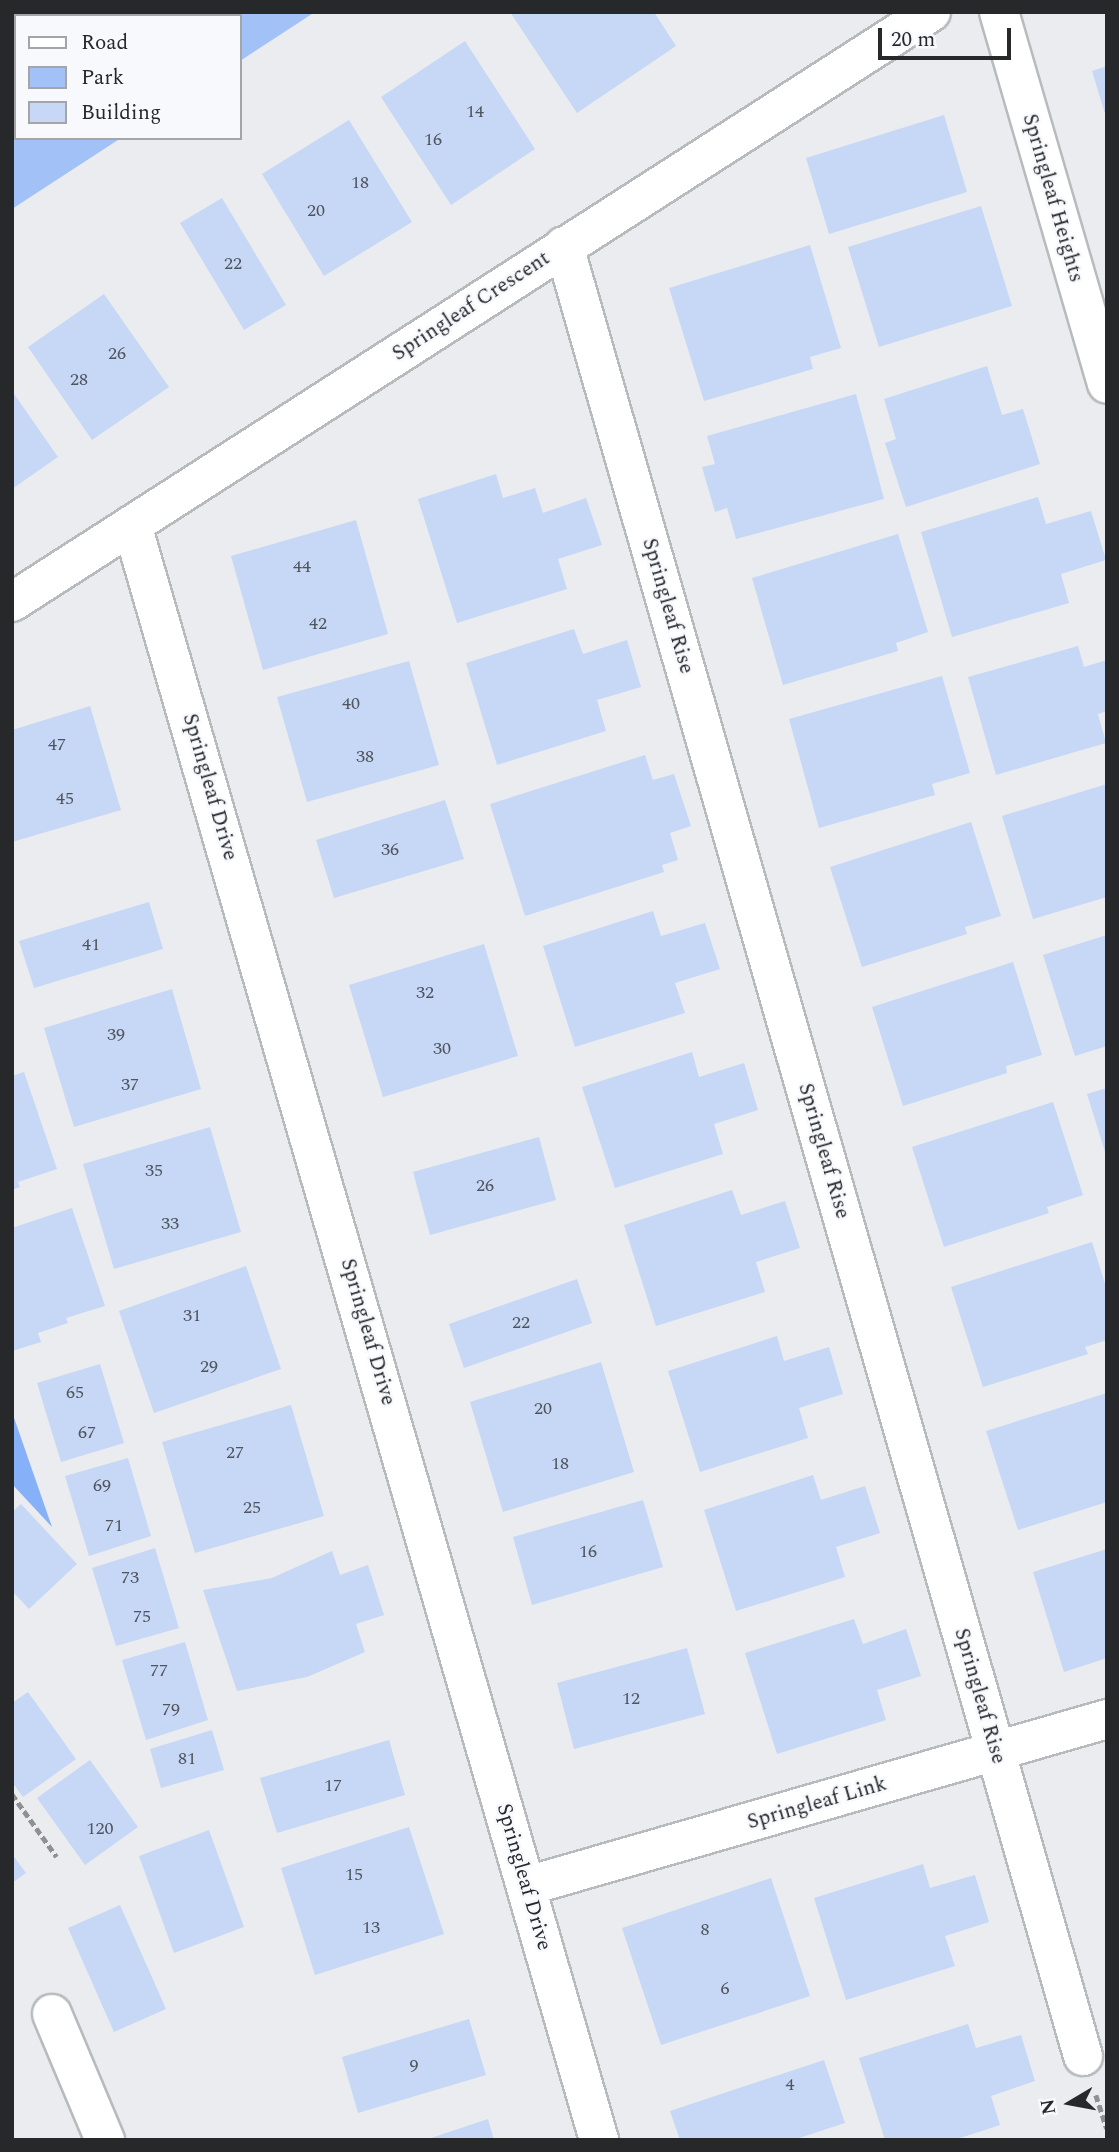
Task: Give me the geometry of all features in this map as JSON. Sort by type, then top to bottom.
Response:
[{"type":"street","name":"Springleaf Crescent","points":[[12,602],[931,12]]},
{"type":"street","name":"Springleaf Heights","points":[[999,12],[1107,384]]},
{"type":"street","name":"Springleaf Rise","points":[[564,246],[1083,2056]]},
{"type":"street","name":"Springleaf Drive","points":[[132,525],[599,2140]]},
{"type":"street","name":"Springleaf Link","points":[[527,1886],[1107,1719]]},
{"type":"street","points":[[52,2014],[105,2140]]},
{"type":"path","points":[[12,1794],[57,1857]]},
{"type":"green space","points":[[12,12],[315,12],[242,60],[242,14],[14,14],[14,140],[118,140],[12,209]]},
{"type":"shaded area","points":[[12,1412],[52,1527],[12,1484]]},
{"type":"building","points":[[510,12],[654,12],[676,46],[577,113]]},
{"type":"building","points":[[465,41],[535,149],[451,205],[381,97]]},
{"type":"building","points":[[1107,66],[1107,117],[1106,117],[1092,71]]},
{"type":"building","points":[[944,115],[967,192],[829,234],[806,158]]},
{"type":"building","points":[[349,120],[412,222],[324,276],[262,174]]},
{"type":"building","points":[[222,198],[286,305],[244,330],[180,223]]},
{"type":"building","points":[[981,206],[1012,306],[879,347],[848,247]]},
{"type":"building","points":[[810,245],[841,348],[810,357],[813,369],[704,401],[669,288]]},
{"type":"building","points":[[104,294],[169,387],[92,440],[28,347]]},
{"type":"building","points":[[987,366],[1002,415],[1023,409],[1040,464],[906,507],[885,443],[896,439],[884,399]]},
{"type":"building","points":[[12,391],[58,457],[12,489]]},
{"type":"building","points":[[856,394],[884,499],[736,539],[727,508],[715,512],[702,467],[715,464],[707,436]]},
{"type":"building","points":[[496,474],[503,498],[535,488],[543,513],[586,498],[602,545],[558,559],[567,589],[457,623],[418,499]]},
{"type":"building","points":[[1038,497],[1046,524],[1091,511],[1106,560],[1061,574],[1069,603],[952,637],[921,532]]},
{"type":"building","points":[[356,520],[388,634],[263,670],[231,556]]},
{"type":"building","points":[[898,534],[928,632],[896,643],[898,651],[783,685],[752,578]]},
{"type":"building","points":[[574,629],[583,654],[627,640],[641,687],[597,700],[606,731],[497,765],[466,663]]},
{"type":"building","points":[[1078,646],[1084,667],[1107,660],[1107,711],[1098,714],[1106,743],[996,775],[968,677]]},
{"type":"building","points":[[409,661],[439,765],[307,802],[277,697]]},
{"type":"building","points":[[942,676],[970,773],[932,784],[935,795],[819,828],[789,719]]},
{"type":"building","points":[[90,706],[121,810],[12,842],[12,730]]},
{"type":"building","points":[[645,755],[653,780],[674,774],[691,826],[670,833],[678,860],[662,865],[664,872],[525,916],[490,804]]},
{"type":"building","points":[[1107,784],[1107,897],[1033,919],[1002,816]]},
{"type":"building","points":[[445,800],[464,859],[334,898],[316,840]]},
{"type":"building","points":[[971,822],[1001,916],[965,927],[967,934],[862,967],[830,867]]},
{"type":"building","points":[[149,902],[163,949],[34,988],[19,941]]},
{"type":"building","points":[[653,911],[661,936],[705,923],[720,969],[675,983],[685,1013],[575,1047],[543,946]]},
{"type":"building","points":[[1107,935],[1107,1046],[1075,1056],[1043,955]]},
{"type":"building","points":[[484,944],[518,1056],[383,1097],[349,985]]},
{"type":"building","points":[[1013,962],[1042,1055],[1006,1066],[1007,1073],[903,1106],[872,1007]]},
{"type":"building","points":[[172,989],[201,1089],[74,1127],[44,1028]]},
{"type":"building","points":[[692,1052],[699,1077],[744,1063],[758,1110],[714,1124],[723,1154],[615,1188],[582,1087]]},
{"type":"building","points":[[24,1072],[57,1169],[18,1182],[20,1187],[12,1190],[12,1076]]},
{"type":"building","points":[[1107,1088],[1107,1155],[1106,1155],[1087,1094]]},
{"type":"building","points":[[1053,1102],[1083,1195],[1047,1207],[1049,1213],[944,1247],[912,1147]]},
{"type":"building","points":[[210,1127],[241,1232],[114,1269],[83,1164]]},
{"type":"building","points":[[539,1137],[556,1200],[430,1235],[413,1172]]},
{"type":"building","points":[[732,1190],[741,1215],[785,1201],[800,1248],[756,1262],[765,1292],[656,1326],[624,1225]]},
{"type":"building","points":[[72,1208],[105,1306],[66,1318],[68,1323],[38,1333],[41,1342],[12,1351],[12,1228]]},
{"type":"building","points":[[1092,1242],[1107,1290],[1107,1340],[1085,1347],[1088,1354],[983,1387],[951,1287]]},
{"type":"building","points":[[246,1266],[281,1369],[154,1413],[119,1311]]},
{"type":"building","points":[[577,1279],[592,1323],[464,1368],[449,1324]]},
{"type":"building","points":[[777,1336],[784,1361],[829,1347],[843,1394],[799,1408],[808,1438],[700,1472],[668,1371]]},
{"type":"building","points":[[601,1362],[634,1472],[503,1512],[470,1402]]},
{"type":"building","points":[[100,1364],[124,1443],[61,1462],[37,1383]]},
{"type":"building","points":[[1107,1393],[1107,1502],[1018,1530],[986,1431]]},
{"type":"building","points":[[291,1405],[324,1516],[195,1553],[162,1442]]},
{"type":"building","points":[[128,1458],[151,1536],[89,1556],[65,1476]]},
{"type":"building","points":[[813,1475],[821,1500],[865,1486],[880,1533],[836,1547],[845,1577],[736,1611],[704,1510]]},
{"type":"building","points":[[643,1500],[663,1567],[532,1605],[513,1537]]},
{"type":"building","points":[[21,1504],[77,1564],[29,1609],[12,1591],[12,1512]]},
{"type":"building","points":[[155,1548],[179,1628],[116,1646],[92,1568]]},
{"type":"building","points":[[1107,1549],[1107,1658],[1064,1672],[1033,1572]]},
{"type":"building","points":[[332,1551],[340,1575],[368,1565],[384,1615],[356,1624],[365,1652],[307,1677],[237,1691],[203,1590],[272,1578]]},
{"type":"building","points":[[854,1619],[863,1644],[906,1629],[921,1676],[877,1690],[886,1720],[777,1754],[745,1653]]},
{"type":"building","points":[[185,1642],[208,1720],[146,1740],[122,1660]]},
{"type":"building","points":[[687,1648],[705,1714],[574,1749],[557,1683]]},
{"type":"building","points":[[28,1692],[76,1759],[23,1797],[12,1782],[12,1703]]},
{"type":"building","points":[[212,1730],[224,1770],[161,1788],[150,1749]]},
{"type":"building","points":[[389,1740],[405,1795],[277,1833],[260,1778]]},
{"type":"building","points":[[90,1760],[138,1827],[85,1865],[37,1798]]},
{"type":"building","points":[[409,1827],[444,1934],[315,1975],[281,1868]]},
{"type":"building","points":[[209,1830],[244,1927],[174,1953],[139,1856]]},
{"type":"building","points":[[12,1854],[26,1873],[12,1883]]},
{"type":"building","points":[[923,1864],[930,1888],[975,1875],[989,1922],[945,1936],[955,1966],[846,2000],[814,1898]]},
{"type":"building","points":[[771,1878],[810,1996],[661,2045],[622,1928]]},
{"type":"building","points":[[120,1905],[166,2009],[114,2032],[68,1928]]},
{"type":"building","points":[[469,2019],[486,2075],[358,2113],[342,2057]]},
{"type":"building","points":[[968,2024],[976,2048],[1021,2035],[1035,2081],[991,2096],[1000,2125],[954,2140],[885,2140],[859,2058]]},
{"type":"building","points":[[824,2060],[845,2123],[793,2140],[680,2140],[670,2111]]},
{"type":"building","points":[[488,2119],[494,2140],[428,2140],[428,2139]]}]
